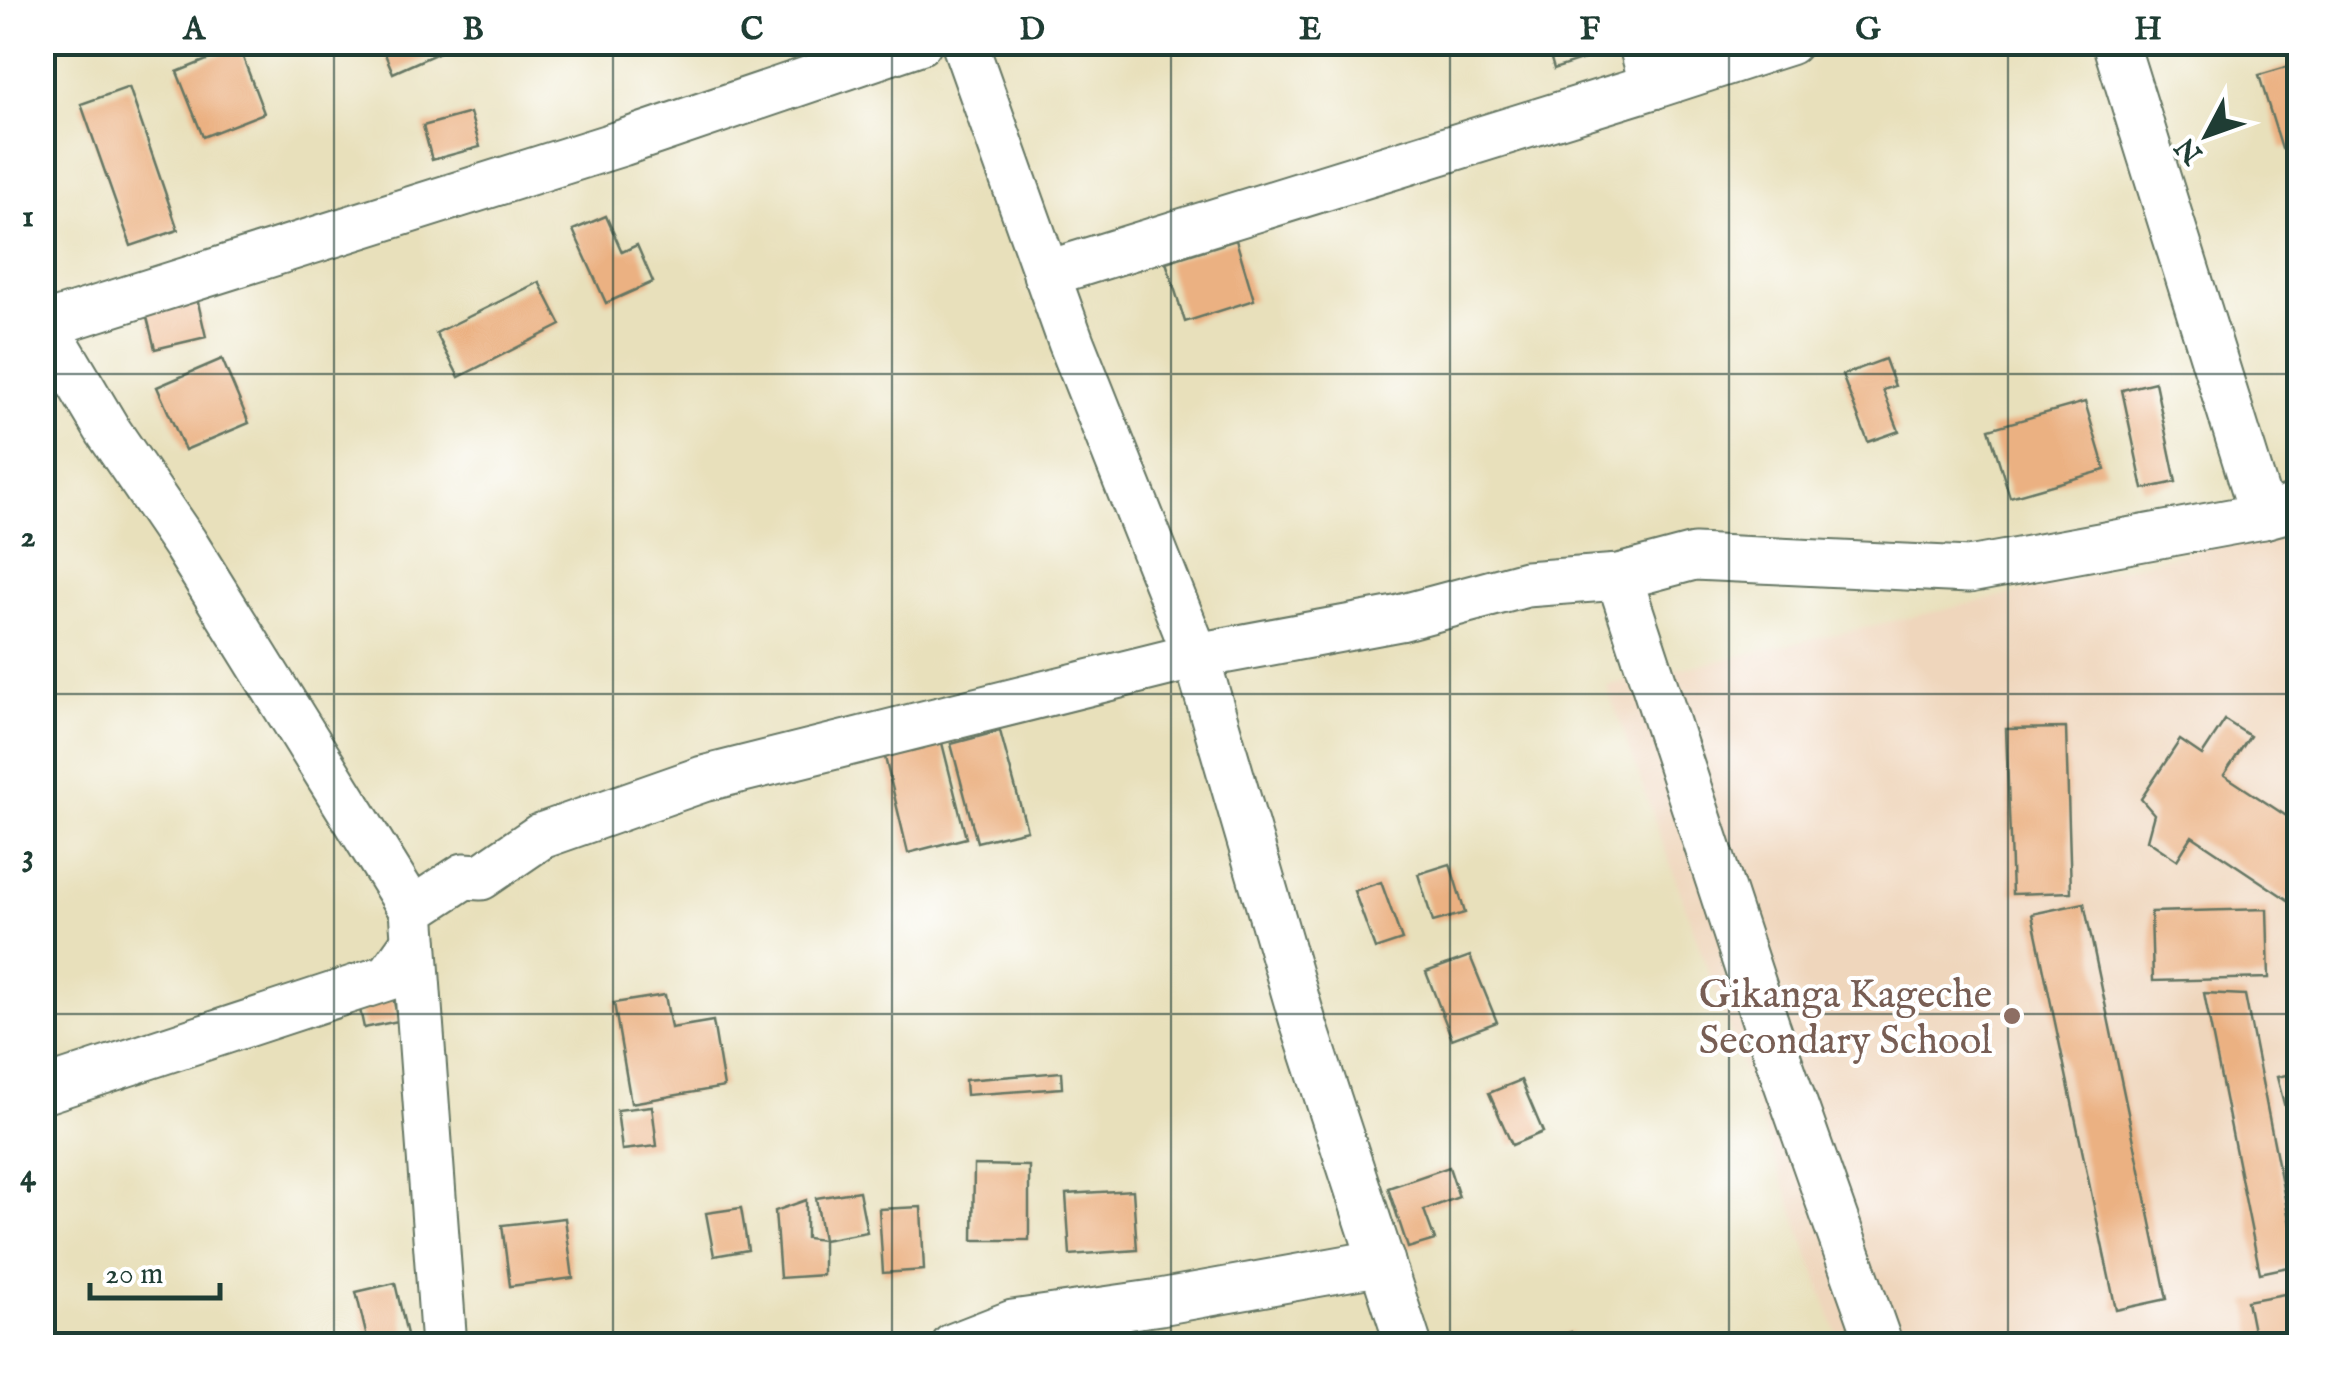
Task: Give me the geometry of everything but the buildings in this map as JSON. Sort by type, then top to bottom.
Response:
[{"type":"street","points":[[444,1346],[413,926],[185,544],[98,415],[44,322],[622,144],[919,42]]},
{"type":"street","points":[[964,42],[1046,274],[1196,656],[1297,1004],[1410,1346]]},
{"type":"street","points":[[1641,42],[1654,86]]},
{"type":"street","points":[[1046,274],[1789,42]]},
{"type":"street","points":[[42,1091],[389,977],[413,926],[464,876],[481,877],[541,836],[703,780],[1196,656],[1400,618],[1526,584],[1619,577],[1694,557],[1969,570],[2281,511],[2115,42]]},
{"type":"street","points":[[1619,577],[1767,1027],[1880,1346]]},
{"type":"street","points":[[954,1346],[1013,1323],[1160,1302],[1382,1262]]},
{"type":"shaded area","name":"Gikanga Kageche Secondary School","points":[[2299,524],[2299,1345],[1841,1345],[1607,686],[2083,578]]},
{"type":"place","name":"Gikanga Kageche Secondary School","points":[[2012,1016]]}]
